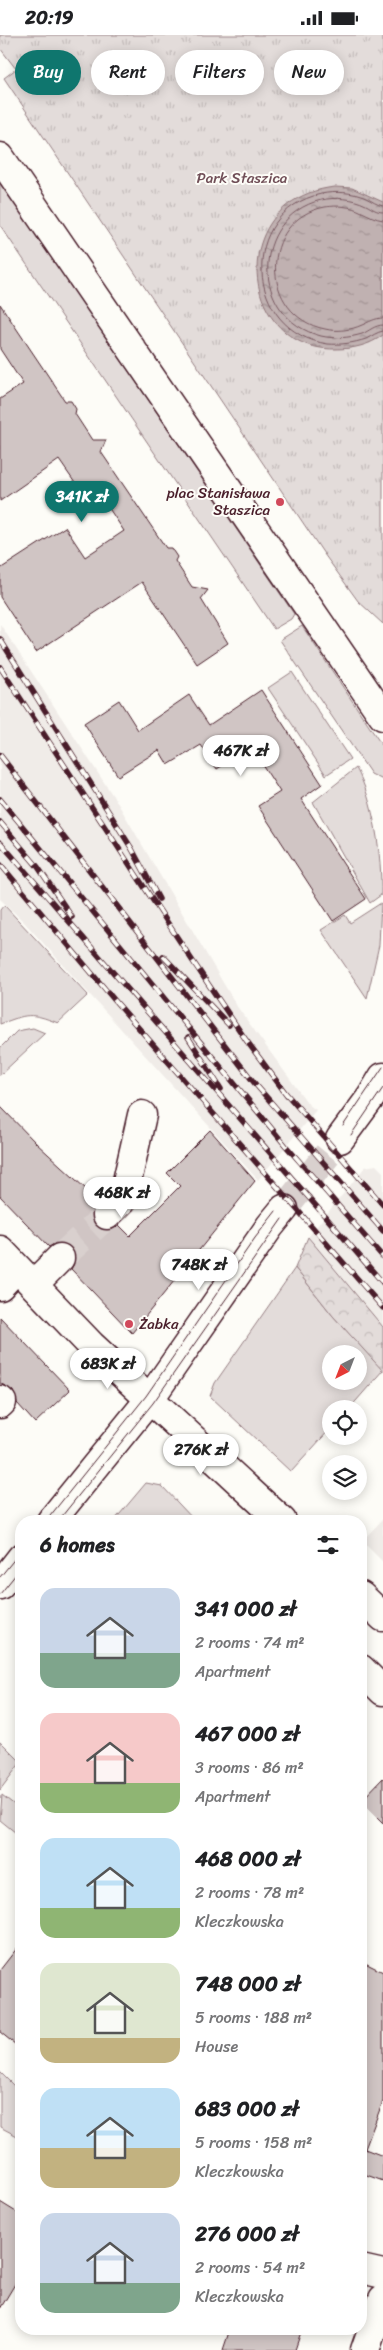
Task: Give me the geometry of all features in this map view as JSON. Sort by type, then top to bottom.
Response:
[{"type":"street","points":[[0,157],[383,716]]},
{"type":"street","points":[[340,1139],[372,1097],[383,1077]]},
{"type":"street","points":[[107,1215],[123,1199],[142,1115]]},
{"type":"street","points":[[56,1515],[149,1400],[284,1209]]},
{"type":"street","points":[[13,1272],[60,1258]]},
{"type":"street","points":[[13,1272],[149,1400],[275,1515]]},
{"type":"street","points":[[0,1585],[15,1566]]},
{"type":"street","points":[[367,1602],[383,1617]]},
{"type":"street","points":[[367,1675],[383,1691]]},
{"type":"street","points":[[367,2270],[383,2274]]},
{"type":"street","points":[[365,2350],[383,2299]]},
{"type":"shaded area","points":[[0,624],[117,802],[238,1008],[309,1105],[316,1110],[258,1180],[24,922],[0,899]]},
{"type":"shaded area","points":[[376,1165],[383,1172],[383,1327],[308,1237],[365,1167]]},
{"type":"shaded area","points":[[383,1519],[383,1562],[367,1546],[367,1536]]},
{"type":"green space","name":"Park Staszica","points":[[0,35],[383,35],[383,624],[358,601],[324,554],[15,95],[81,95],[81,50],[15,50],[15,68],[0,48]]},
{"type":"green space","name":"Park Staszica","points":[[15,70],[15,94],[4,78]]},
{"type":"green space","points":[[0,182],[294,614],[291,619],[274,629],[0,225]]},
{"type":"green space","points":[[302,626],[383,747],[383,780],[371,774],[280,640]]},
{"type":"green space","points":[[292,672],[350,759],[326,775],[268,688]]},
{"type":"green space","points":[[356,768],[368,796],[372,812],[380,864],[381,895],[370,903],[313,802]]},
{"type":"green space","points":[[381,903],[379,945],[367,998],[321,930],[345,915],[350,923]]},
{"type":"green space","points":[[4,905],[88,995],[58,1023],[41,1017],[23,1016],[0,1024],[0,910]]},
{"type":"green space","points":[[33,1028],[45,1033],[0,1075],[0,1048],[17,1031]]},
{"type":"green space","points":[[308,1237],[383,1327],[383,1371],[368,1354],[368,1345],[359,1345],[333,1316],[295,1268]]},
{"type":"green space","points":[[295,1268],[333,1316],[360,1345],[322,1345],[322,1390],[366,1390],[357,1400],[322,1400],[322,1438],[291,1472],[210,1396],[215,1383]]},
{"type":"green space","points":[[368,1354],[383,1370],[368,1387]]},
{"type":"green space","points":[[146,1483],[162,1486],[189,1515],[119,1515]]},
{"type":"green space","points":[[0,1741],[15,1756],[15,1770],[0,1790]]},
{"type":"green space","points":[[2,1795],[15,1805],[15,1832],[0,1820]]},
{"type":"green space","points":[[0,2072],[15,2087],[15,2135],[0,2127]]},
{"type":"water","points":[[335,187],[352,188],[383,202],[383,335],[361,346],[336,349],[303,343],[279,326],[263,302],[257,273],[261,244],[275,218],[299,197]]},
{"type":"building","points":[[0,304],[65,401],[71,401],[76,409],[75,414],[92,440],[106,440],[101,452],[166,548],[171,548],[177,557],[175,561],[192,587],[208,590],[201,599],[228,643],[197,664],[142,582],[36,652],[0,597],[0,569],[65,527],[85,557],[124,531],[102,498],[91,506],[59,460],[0,501],[0,399],[23,384],[0,349]]},
{"type":"building","points":[[261,690],[322,784],[301,799],[366,899],[333,921],[258,806],[280,792],[251,747],[217,769],[201,745],[168,765],[159,750],[118,776],[84,723],[119,700],[138,730],[189,695],[209,725]]},
{"type":"building","points":[[0,1106],[36,1143],[99,1201],[92,1211],[92,1219],[96,1226],[102,1230],[111,1230],[119,1225],[130,1236],[180,1186],[167,1173],[210,1130],[255,1181],[132,1333],[71,1269],[75,1262],[75,1254],[71,1247],[64,1243],[56,1243],[49,1247],[0,1196]]},
{"type":"building","points":[[0,1317],[70,1390],[35,1423],[17,1403],[13,1391],[0,1383]]},
{"type":"building","points":[[383,1778],[383,1823],[367,1807],[367,1795]]},
{"type":"building","points":[[15,1951],[15,2044],[0,2032],[0,1970]]},
{"type":"building","points":[[367,1964],[383,1972],[383,2101],[367,2144]]},
{"type":"building","points":[[367,2150],[383,2156],[383,2181],[367,2175]]},
{"type":"building","points":[[0,2202],[15,2211],[15,2284],[0,2309]]},
{"type":"building","points":[[228,2335],[300,2335],[295,2350],[223,2350]]},
{"type":"tunnel","points":[[284,1209],[340,1139]]},
{"type":"tunnel","points":[[60,1258],[107,1215]]},
{"type":"tram line","points":[[343,1126],[383,1067]]},
{"type":"tram line","points":[[351,1135],[383,1088]]},
{"type":"tram line","points":[[51,1515],[146,1396],[255,1238],[276,1211]]},
{"type":"tram line","points":[[63,1515],[153,1403],[282,1219]]},
{"type":"tram line","points":[[0,1577],[15,1558]]},
{"type":"tram line","points":[[0,1594],[15,1575]]},
{"type":"railway","points":[[0,639],[132,849],[159,899]]},
{"type":"railway","points":[[0,667],[192,960],[246,1040],[287,1095]]},
{"type":"railway","points":[[0,755],[256,1085],[383,1231]]},
{"type":"railway","points":[[0,799],[286,1146],[383,1257]]},
{"type":"railway","points":[[0,822],[38,867],[72,917]]},
{"type":"railway","points":[[0,842],[383,1283]]},
{"type":"railway","points":[[1,865],[116,1002],[383,1308]]},
{"type":"railway","points":[[163,956],[229,1025]]},
{"type":"railway","points":[[188,1037],[221,1089]]},
{"type":"railway","points":[[283,1090],[383,1205]]},
{"type":"place","name":"plac Stanisława Staszica","points":[[280,502]]},
{"type":"place","name":"Żabka","points":[[129,1324]]}]
